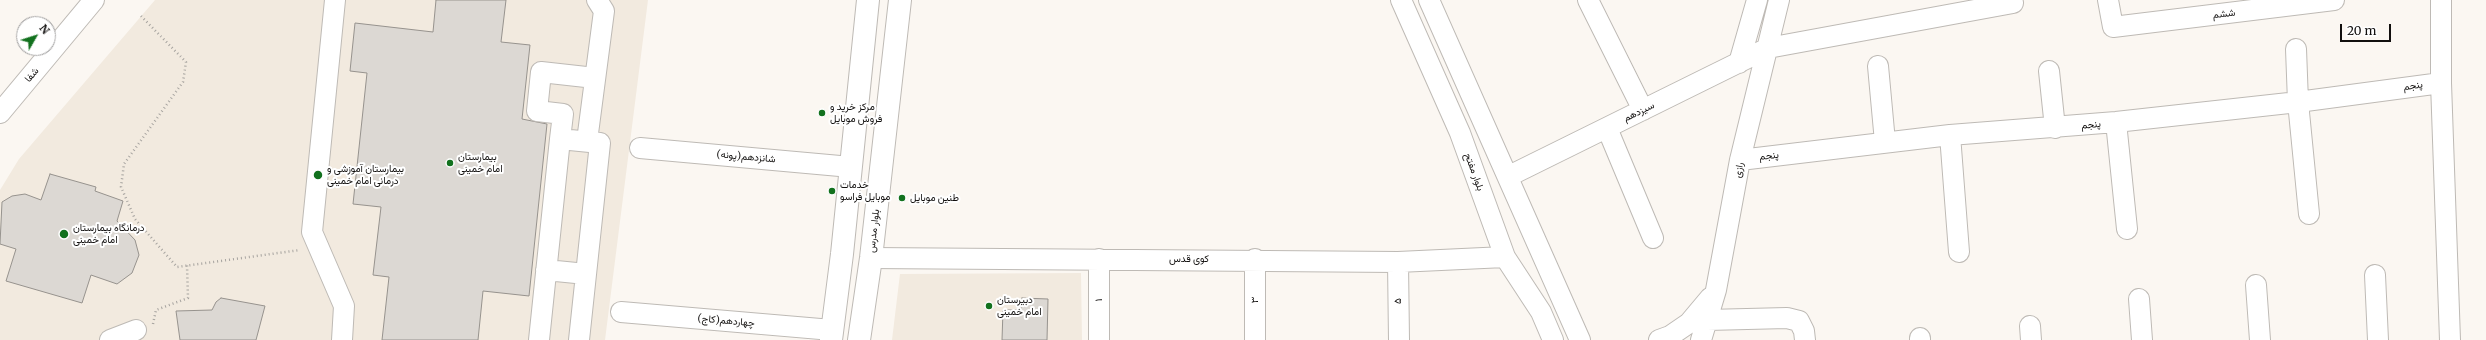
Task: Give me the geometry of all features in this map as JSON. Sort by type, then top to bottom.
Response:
[{"type":"main road","points":[[832,335],[842,254],[868,0]]},
{"type":"main road","name":"بلوار مدرس","points":[[859,340],[871,258],[900,0]]},
{"type":"main road","points":[[842,254],[871,258]]},
{"type":"street","name":"شفا","points":[[0,113],[94,0]]},
{"type":"street","points":[[335,0],[312,232],[344,306],[342,340]]},
{"type":"street","points":[[587,141],[604,11],[598,0]]},
{"type":"street","points":[[1429,0],[1582,337]]},
{"type":"street","points":[[1588,0],[1643,110]]},
{"type":"street","points":[[1739,62],[1758,0]]},
{"type":"street","name":"رازی","points":[[1701,340],[1716,290],[1740,160],[1779,0]]},
{"type":"street","name":"ششم","points":[[2108,0],[2113,27],[2334,0]]},
{"type":"street","points":[[2441,0],[2441,82],[2450,340]]},
{"type":"street","name":"بلوار مفتح","points":[[1407,2],[1460,133],[1505,257],[1541,312],[1553,340]]},
{"type":"street","name":"سیزدهم","points":[[1509,176],[1768,48],[2013,3]]},
{"type":"street","points":[[2296,49],[2298,102],[2309,214]]},
{"type":"street","points":[[1878,66],[1885,142]]},
{"type":"street","points":[[2049,71],[2055,128]]},
{"type":"street","points":[[539,340],[562,114],[537,111],[541,72],[595,78]]},
{"type":"street","name":"پنجم","points":[[1740,160],[1950,135],[2055,128],[2298,102],[2441,82]]},
{"type":"street","points":[[2116,122],[2128,228]]},
{"type":"street","points":[[1607,128],[1653,238]]},
{"type":"street","points":[[1950,135],[1959,252]]},
{"type":"street","points":[[560,138],[600,143],[579,340]]},
{"type":"street","name":"شانزدهم(پونه)","points":[[640,148],[851,166]]},
{"type":"street","name":"کوی قدس","points":[[871,258],[1398,262],[1505,257]]},
{"type":"street","name":"۱","points":[[1099,259],[1099,340]]},
{"type":"street","name":"۳","points":[[1254,260],[1255,340]]},
{"type":"street","name":"۵","points":[[1398,262],[1399,340]]},
{"type":"street","points":[[546,270],[586,274]]},
{"type":"street","points":[[2375,275],[2378,340]]},
{"type":"street","points":[[2256,285],[2260,340]]},
{"type":"street","points":[[1659,340],[1670,336],[1690,323],[1702,310],[1716,290]]},
{"type":"street","points":[[2139,299],[2142,340]]},
{"type":"street","name":"چهاردهم(کاج)","points":[[621,312],[832,335]]},
{"type":"street","points":[[1707,320],[1787,318],[1799,321],[1804,331],[1805,340]]},
{"type":"street","points":[[110,340],[144,327]]},
{"type":"path","points":[[142,16],[186,62],[183,82],[124,164],[121,187],[136,219],[176,267],[319,248]]},
{"type":"path","points":[[144,327],[156,310],[188,298],[187,265]]},
{"type":"shaded area","name":"بیمارستان آموزشی و درمانی امام خمینی","points":[[155,0],[648,0],[605,340],[0,340],[0,190],[19,159]]},
{"type":"shaded area","name":"دبیرستان امام خمینی","points":[[1081,273],[1082,340],[892,340],[900,274]]},
{"type":"building","name":"بیمارستان امام خمینی","points":[[436,0],[506,0],[501,42],[530,45],[522,119],[547,124],[529,296],[483,291],[478,340],[382,340],[389,277],[373,275],[381,207],[353,204],[367,73],[350,71],[355,23],[433,32]]},
{"type":"building","name":"درمانگاه بیمارستان امام خمینی","points":[[50,174],[96,187],[95,191],[123,201],[117,221],[135,240],[139,255],[132,273],[117,284],[91,275],[82,303],[6,281],[16,249],[0,244],[2,202],[12,196],[25,194],[41,200]]},
{"type":"building","points":[[221,298],[265,306],[256,340],[180,340],[176,311],[212,310],[216,302]]},
{"type":"building","points":[[1022,298],[1048,299],[1047,340],[1002,340],[1003,310],[1021,310]]},
{"type":"place","name":"مرکز خرید و فروش موبایل","points":[[822,113]]},
{"type":"place","name":"بیمارستان امام خمینی","points":[[450,163]]},
{"type":"place","name":"بیمارستان آموزشی و درمانی امام خمینی","points":[[318,175]]},
{"type":"place","name":"خدمات موبایل فراسو","points":[[832,191]]},
{"type":"place","name":"طنین موبایل","points":[[902,198]]},
{"type":"place","name":"درمانگاه بیمارستان امام خمینی","points":[[64,234]]},
{"type":"place","name":"دبیرستان امام خمینی","points":[[989,306]]}]
